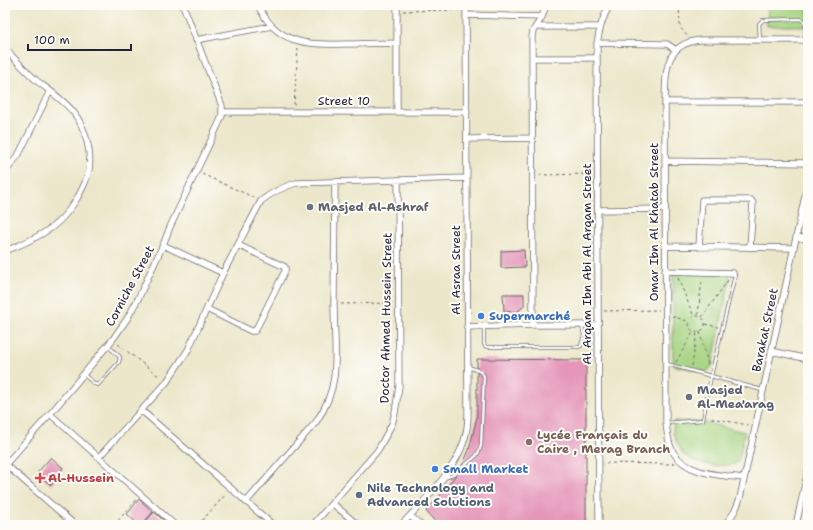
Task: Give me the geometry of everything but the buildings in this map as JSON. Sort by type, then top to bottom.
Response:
[{"type":"street","points":[[183,5],[222,106],[222,112]]},
{"type":"street","points":[[258,5],[260,11],[272,26],[285,36],[299,42],[318,45],[397,43]]},
{"type":"street","points":[[533,325],[532,37],[533,32],[542,18],[546,5]]},
{"type":"street","name":"Al Arqam Ibn Abi Al Arqam Street","points":[[599,525],[597,43],[604,14],[610,5]]},
{"type":"street","points":[[397,8],[397,112]]},
{"type":"street","points":[[466,10],[542,18]]},
{"type":"street","name":"Al Asraa Street","points":[[401,525],[444,477],[458,455],[464,442],[467,428],[468,327],[466,10]]},
{"type":"street","points":[[196,40],[272,26]]},
{"type":"street","points":[[536,27],[600,27]]},
{"type":"street","points":[[597,43],[667,44],[676,50],[692,41],[700,40],[806,40]]},
{"type":"street","points":[[5,49],[36,80],[65,102],[74,113],[81,125],[89,154],[89,170],[83,187],[68,210],[52,227],[5,251]]},
{"type":"street","name":"Omar Ibn Al Khatab Street","points":[[676,50],[670,59],[666,70],[665,102],[665,364],[666,423],[668,438],[673,452],[680,461],[689,467],[699,472],[743,478]]},
{"type":"street","points":[[532,58],[597,58]]},
{"type":"street","points":[[5,171],[19,154],[50,91]]},
{"type":"street","points":[[665,102],[808,102]]},
{"type":"street","name":"Street 10","points":[[222,112],[467,112]]},
{"type":"street","name":"Corniche Street","points":[[5,465],[108,346],[127,319],[138,299],[220,121],[222,112]]},
{"type":"street","points":[[467,140],[532,138]]},
{"type":"street","points":[[665,161],[808,163]]},
{"type":"street","points":[[99,457],[166,383],[188,350],[223,273],[261,201],[269,194],[296,183],[467,178]]},
{"type":"street","name":"Doctor Ahmed Hussein Street","points":[[313,525],[378,450],[392,424],[399,386],[398,180]]},
{"type":"street","points":[[246,502],[312,427],[322,412],[331,390],[335,366],[335,182]]},
{"type":"street","name":"Barakat Street","points":[[724,525],[732,517],[736,510],[808,182]]},
{"type":"street","points":[[699,247],[702,200],[751,200],[753,203],[750,247]]},
{"type":"street","points":[[598,210],[665,209]]},
{"type":"street","points":[[796,237],[808,239]]},
{"type":"street","points":[[163,245],[223,273]]},
{"type":"street","points":[[207,309],[251,331],[255,331],[285,271],[284,267],[238,245]]},
{"type":"street","points":[[665,246],[794,248]]},
{"type":"street","points":[[665,271],[733,273]]},
{"type":"street","points":[[468,327],[598,325]]},
{"type":"street","points":[[771,352],[808,359]]},
{"type":"street","points":[[141,410],[273,525]]},
{"type":"street","points":[[50,414],[175,525]]},
{"type":"street","points":[[5,465],[72,524]]},
{"type":"street","points":[[796,525],[808,471]]},
{"type":"street","points":[[332,503],[358,525]]},
{"type":"street","points":[[410,516],[421,525]]},
{"type":"lane","points":[[760,40],[759,24],[763,20],[800,19],[805,23],[806,40]]},
{"type":"lane","points":[[666,423],[703,420],[711,376],[735,275],[733,273]]},
{"type":"lane","points":[[484,326],[484,344],[486,347],[579,347],[581,346],[584,336],[582,325]]},
{"type":"lane","points":[[84,374],[98,385],[119,362],[120,357],[108,346]]},
{"type":"lane","points":[[665,364],[763,390]]},
{"type":"lane","points":[[444,477],[454,474],[476,456],[481,446],[484,376],[479,371],[468,367]]},
{"type":"path","points":[[679,5],[680,27],[692,41]]},
{"type":"path","points":[[397,8],[466,10]]},
{"type":"path","points":[[294,112],[299,42]]},
{"type":"path","points":[[196,171],[261,201]]},
{"type":"path","points":[[532,175],[597,174]]},
{"type":"path","points":[[676,272],[694,317]]},
{"type":"path","points":[[698,316],[703,272]]},
{"type":"path","points":[[702,317],[733,273]]},
{"type":"path","points":[[334,304],[398,303]]},
{"type":"path","points":[[598,311],[665,312],[690,322]]},
{"type":"path","points":[[690,322],[694,317],[698,316],[702,317],[705,322],[704,328],[700,331],[694,331]]},
{"type":"path","points":[[690,322],[690,326],[694,331]]},
{"type":"path","points":[[705,324],[722,328]]},
{"type":"path","points":[[674,366],[694,331]]},
{"type":"path","points":[[691,370],[697,331]]},
{"type":"path","points":[[700,331],[711,376]]},
{"type":"path","points":[[113,339],[166,383]]},
{"type":"path","points":[[711,418],[755,426]]},
{"type":"path","points":[[598,463],[667,464],[680,461]]},
{"type":"path","points":[[198,525],[231,488]]},
{"type":"path","points":[[114,525],[141,494]]},
{"type":"green space","points":[[768,5],[808,5],[807,26],[767,26]]},
{"type":"green space","points":[[673,273],[731,273],[712,366],[707,372],[675,366],[673,359]]},
{"type":"green space","points":[[674,421],[702,422],[745,432],[739,459],[735,464],[713,466],[691,460],[683,454],[677,443],[673,433]]},
{"type":"place","name":"Masjed Al-Ashraf","points":[[310,207]]},
{"type":"place","name":"Supermarché","points":[[481,316]]},
{"type":"place","name":"Masjed Al-Mea'arag","points":[[689,397]]},
{"type":"place","name":"Lycée Français du Caire , Merag Branch","points":[[529,442]]},
{"type":"place","name":"Small Market","points":[[435,469]]},
{"type":"place","name":"Al-Hussein","points":[[40,478]]},
{"type":"place","name":"Nile Technology and Advanced Solutions","points":[[359,495]]}]
